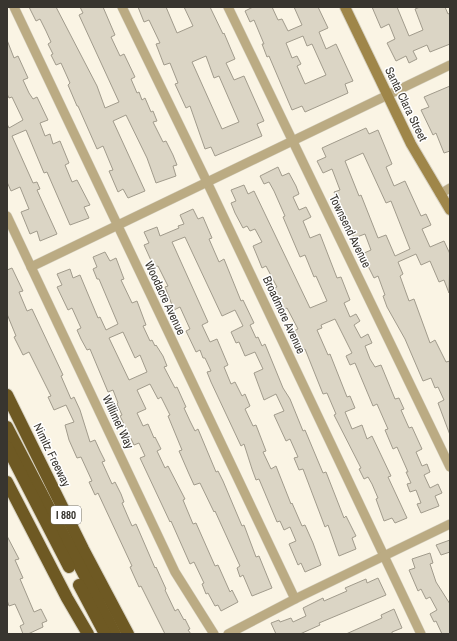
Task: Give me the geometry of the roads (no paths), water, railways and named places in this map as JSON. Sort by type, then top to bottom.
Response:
[{"type":"highway","name":"Nimitz Freeway","points":[[7,395],[83,549],[128,634]]},
{"type":"highway","name":"I 880","points":[[7,426],[115,634]]},
{"type":"highway","name":"I 880","points":[[7,447],[105,634]]},
{"type":"highway","points":[[7,482],[88,634]]},
{"type":"main road","name":"Santa Clara Street","points":[[345,7],[411,144],[450,210]]},
{"type":"street","name":"Woodacre Avenue","points":[[14,7],[295,599]]},
{"type":"street","name":"Broadmore Avenue","points":[[122,7],[207,182],[421,634]]},
{"type":"street","name":"Townsend Avenue","points":[[228,7],[450,467]]},
{"type":"street","points":[[32,267],[450,65]]},
{"type":"street","points":[[440,194],[450,188]]},
{"type":"street","name":"Willimet Way","points":[[7,216],[176,572],[214,634]]},
{"type":"street","points":[[228,634],[295,599],[450,524]]}]
